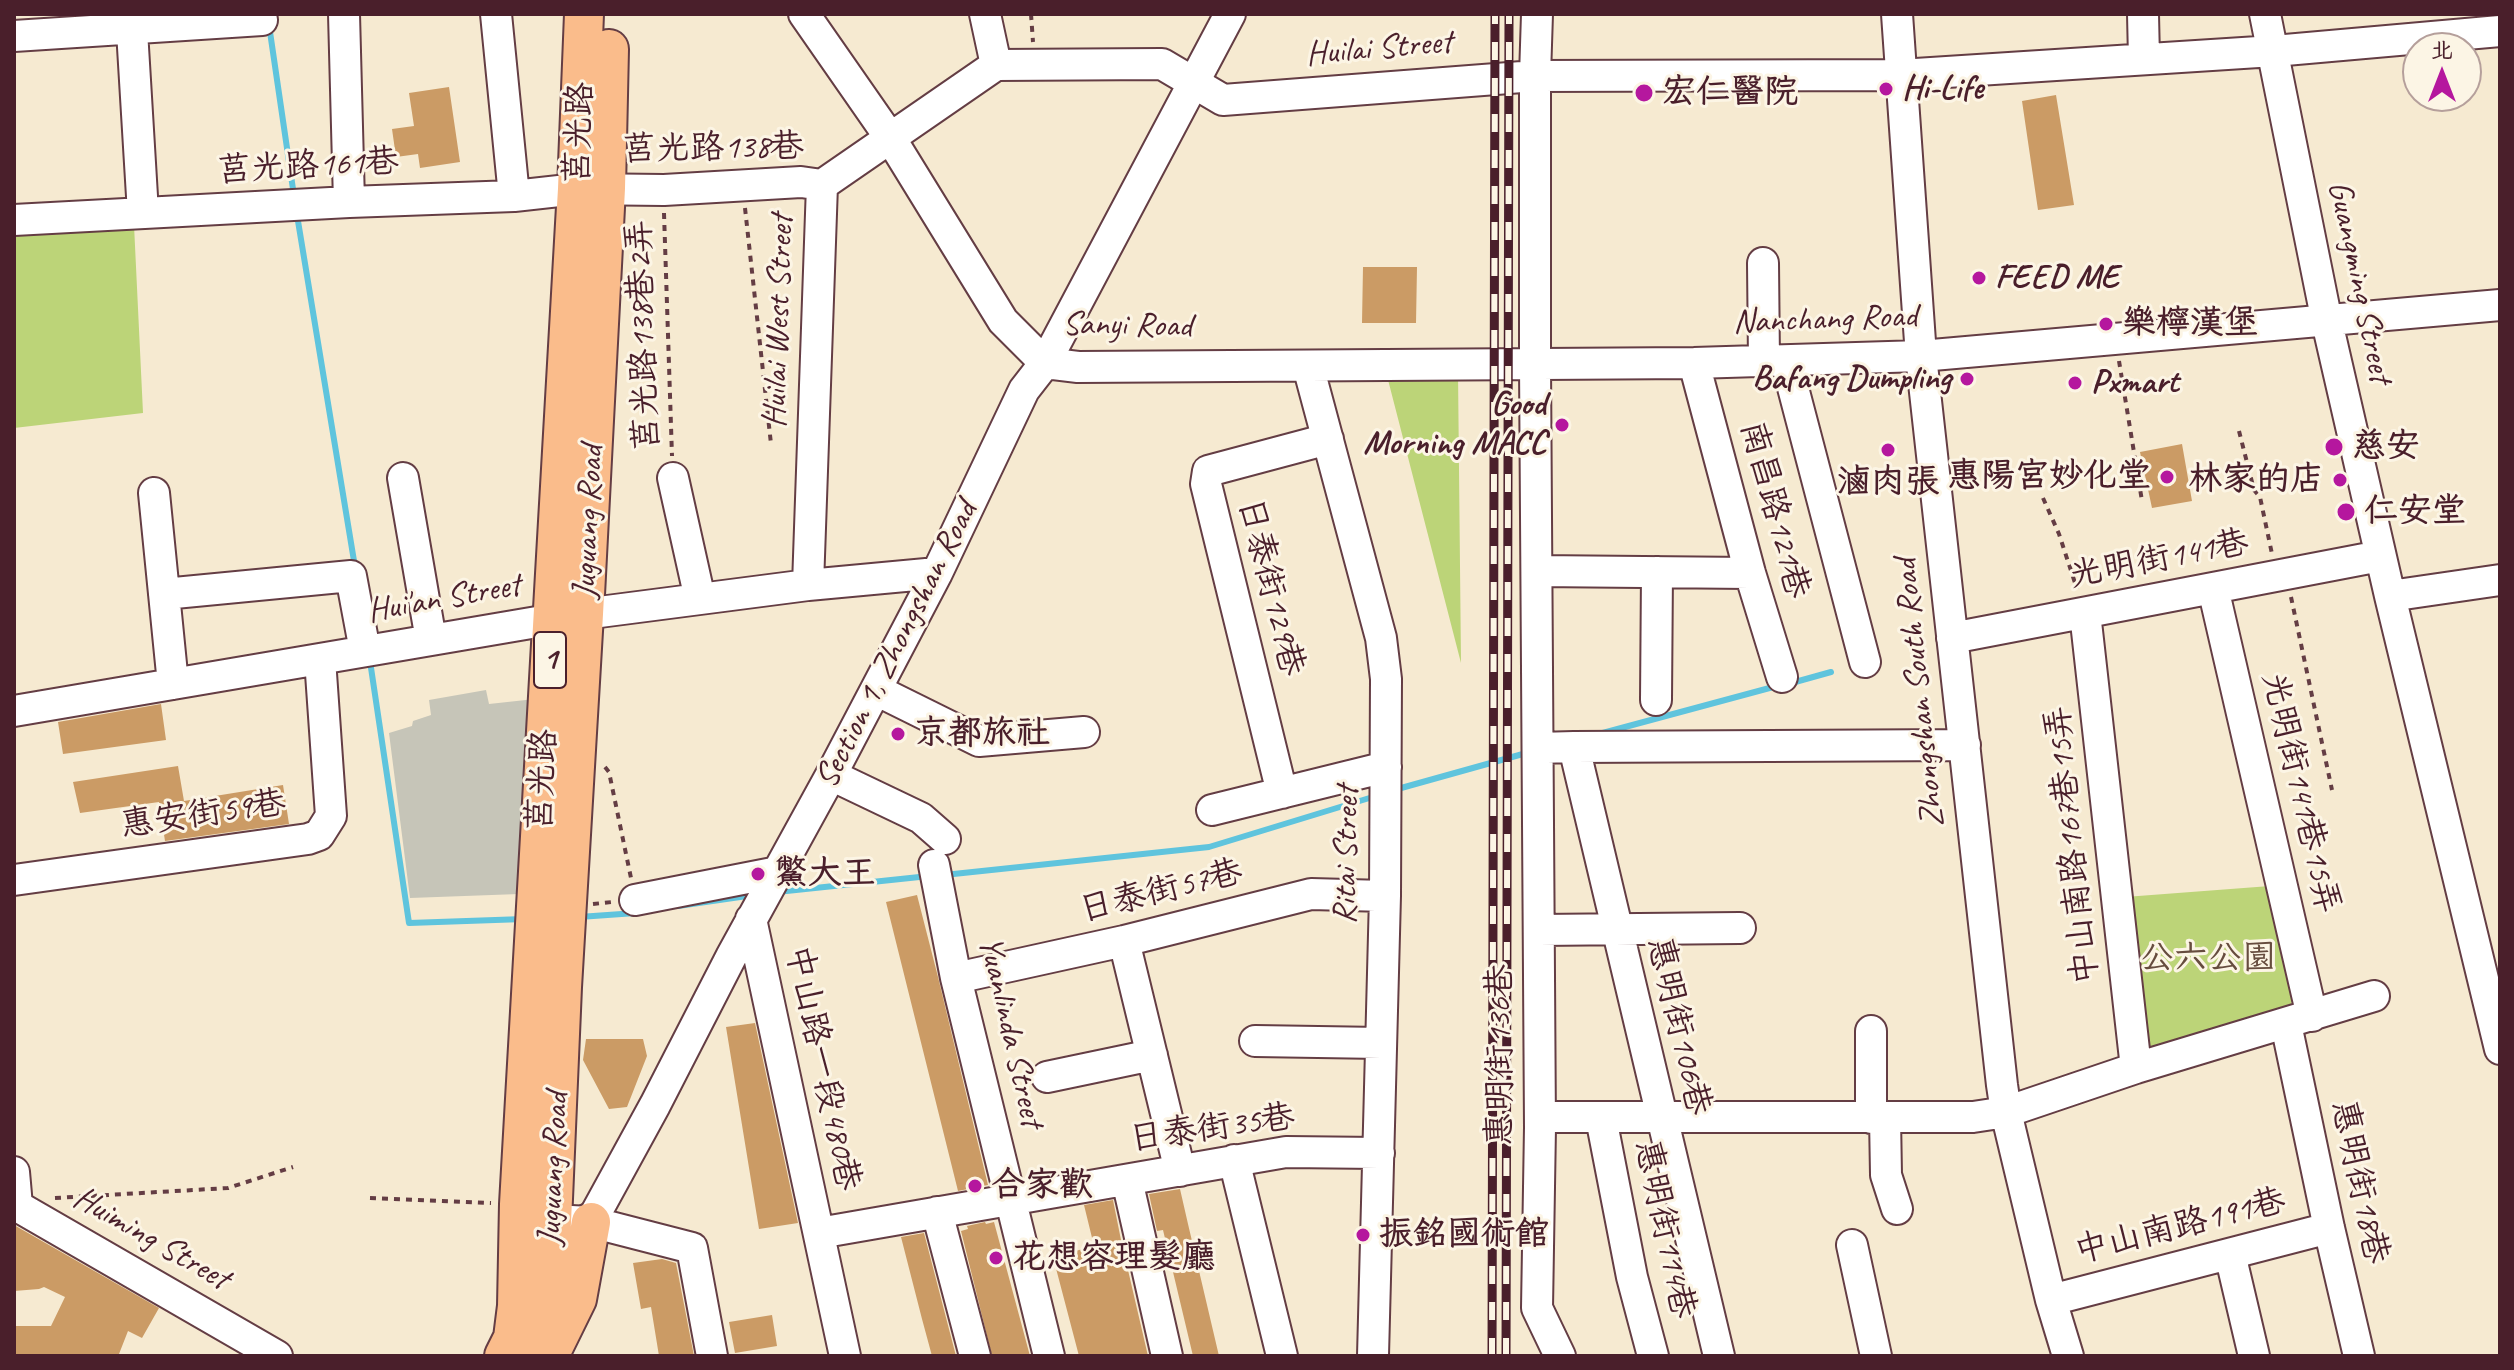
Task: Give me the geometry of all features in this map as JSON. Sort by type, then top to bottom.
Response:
[{"type":"main road","name":"莒光路","points":[[517,1306],[519,1204],[568,617],[592,188],[584,14]]},
{"type":"main road","name":"1","points":[[592,188],[610,14]]},
{"type":"main road","name":"Juguang Road","points":[[550,1269],[577,733],[568,617]]},
{"type":"main road","points":[[549,1356],[577,1299],[591,1222]]},
{"type":"main road","name":"1","points":[[533,1356],[540,1342],[550,1269]]},
{"type":"main road","name":"1","points":[[504,1356],[513,1338],[517,1306]]},
{"type":"street","points":[[344,14],[349,202]]},
{"type":"street","points":[[496,14],[514,196]]},
{"type":"street","name":"Sanyi Road","points":[[804,14],[891,139],[1003,321],[1045,363],[1078,367],[1535,364]]},
{"type":"street","points":[[985,14],[996,65],[1162,64],[1223,100],[1535,76],[1900,75],[2274,51],[2500,31]]},
{"type":"street","name":"Section 1, Zhongshan Road","points":[[517,1306],[591,1222],[937,573],[1024,390],[1045,363],[1230,14]]},
{"type":"street","points":[[1537,14],[1535,364],[1538,748],[1965,745]]},
{"type":"street","name":"Zhongshan South Road","points":[[1897,14],[1921,356],[2006,1112],[2051,1300],[2068,1356]]},
{"type":"street","points":[[2143,14],[2144,59]]},
{"type":"street","name":"Guangming Street","points":[[2265,14],[2327,322],[2380,556],[2492,982],[2500,1049]]},
{"type":"street","points":[[14,36],[132,21],[262,20]]},
{"type":"street","points":[[132,21],[143,213]]},
{"type":"street","name":"Huilai West Street","points":[[808,585],[822,185],[996,65]]},
{"type":"street","name":"莒光路138巷","points":[[592,188],[664,190],[801,182],[822,185]]},
{"type":"street","name":"莒光路161巷","points":[[14,220],[514,196],[592,188]]},
{"type":"street","points":[[1763,263],[1775,362],[1865,662]]},
{"type":"street","name":"Nanchang Road","points":[[1535,364],[1775,362],[1921,356],[2500,305]]},
{"type":"street","name":"南昌路121巷","points":[[1694,363],[1750,573],[1782,677]]},
{"type":"street","name":"Ritai Street","points":[[1308,366],[1381,638],[1386,679],[1385,896],[1373,1356]]},
{"type":"street","name":"日泰街129巷","points":[[1282,793],[1206,484],[1208,471],[1328,439]]},
{"type":"street","points":[[403,478],[431,640]]},
{"type":"street","points":[[673,478],[700,599]]},
{"type":"street","points":[[154,493],[173,684]]},
{"type":"street","name":"光明街141巷","points":[[1952,638],[2085,613],[2199,583],[2281,575],[2380,556]]},
{"type":"street","points":[[1537,571],[1750,573]]},
{"type":"street","points":[[1656,700],[1657,572]]},
{"type":"street","name":"Hui'an Street","points":[[14,711],[568,617],[808,585],[937,573]]},
{"type":"street","points":[[164,594],[351,576],[365,651]]},
{"type":"street","points":[[2390,596],[2500,581]]},
{"type":"street","name":"光明街141巷15弄","points":[[2199,583],[2299,1020]]},
{"type":"street","name":"中山南路167巷15弄","points":[[2085,613],[2136,1068]]},
{"type":"street","name":"惠安街59巷","points":[[14,880],[319,835],[331,816],[320,659]]},
{"type":"street","points":[[876,690],[979,741],[1084,732]]},
{"type":"street","name":"惠明街106巷","points":[[1574,747],[1719,1356]]},
{"type":"street","name":"惠明街136巷","points":[[1538,748],[1540,1117],[1537,1308],[1560,1356]]},
{"type":"street","points":[[1212,810],[1386,767]]},
{"type":"street","name":"Yuanlinda Street","points":[[831,775],[921,818],[940,852],[956,978],[1049,1356]]},
{"type":"street","points":[[635,900],[778,872]]},
{"type":"street","name":"日泰街57巷","points":[[956,978],[1124,941],[1311,894],[1385,896]]},
{"type":"street","name":"中山路一段480巷","points":[[751,919],[845,1356]]},
{"type":"street","points":[[1539,930],[1740,928]]},
{"type":"street","points":[[1124,941],[1180,1171]]},
{"type":"street","points":[[1540,1117],[1973,1117],[2006,1112],[2136,1068],[2374,996]]},
{"type":"street","name":"惠明街18巷","points":[[2299,1020],[2329,1228],[2359,1356]]},
{"type":"street","points":[[1871,1031],[1886,1175],[1897,1209]]},
{"type":"street","points":[[1255,1041],[1381,1043]]},
{"type":"street","points":[[1047,1077],[1152,1055]]},
{"type":"street","name":"惠明街114巷","points":[[1601,1118],[1632,1277],[1653,1356]]},
{"type":"street","name":"日泰街35巷","points":[[819,1233],[1286,1152],[1379,1153]]},
{"type":"street","points":[[1234,1160],[1282,1356]]},
{"type":"street","name":"Huiming Street","points":[[14,1172],[16,1206],[277,1356]]},
{"type":"street","points":[[1127,1180],[1167,1356]]},
{"type":"street","points":[[937,1212],[975,1356]]},
{"type":"street","points":[[552,1221],[591,1222],[692,1248],[712,1356]]},
{"type":"street","name":"中山南路191巷","points":[[2051,1300],[2329,1228]]},
{"type":"street","points":[[1852,1245],[1876,1356]]},
{"type":"street","points":[[2230,1254],[2254,1356]]},
{"type":"path","points":[[742,186],[771,444]]},
{"type":"path","name":"莒光路138巷2弄","points":[[664,190],[663,245],[673,478]]},
{"type":"path","points":[[2116,339],[2142,501]]},
{"type":"path","points":[[2239,431],[2281,575],[2332,790]]},
{"type":"path","points":[[2043,498],[2059,534],[2085,613]]},
{"type":"path","points":[[567,906],[635,900],[609,772],[577,733]]},
{"type":"path","points":[[16,1206],[56,1198],[228,1188],[293,1167]]},
{"type":"path","points":[[370,1198],[519,1204]]},
{"type":"shaded area","points":[[486,690],[489,704],[535,699],[519,894],[410,898],[389,733],[412,726],[413,721],[431,715],[429,700]]},
{"type":"green space","points":[[134,225],[143,413],[14,428],[14,232]]},
{"type":"green space","points":[[1386,372],[1458,372],[1461,663]]},
{"type":"green space","name":"公六公園","points":[[2270,886],[2296,995],[2289,1007],[2146,1049],[2125,897]]},
{"type":"building","points":[[449,87],[460,162],[420,168],[418,154],[396,157],[392,129],[414,126],[409,93]]},
{"type":"building","points":[[2056,95],[2074,205],[2038,210],[2022,101]]},
{"type":"building","points":[[1363,267],[1417,267],[1416,323],[1362,323]]},
{"type":"building","name":"惠陽宮妙化堂","points":[[2182,444],[2192,501],[2152,508],[2140,452]]},
{"type":"building","points":[[161,704],[166,740],[63,754],[58,722]]},
{"type":"building","points":[[178,766],[184,801],[283,785],[289,824],[165,841],[159,802],[80,813],[73,782]]},
{"type":"building","points":[[917,895],[988,1185],[958,1191],[886,902]]},
{"type":"building","points":[[755,1023],[798,1223],[759,1229],[726,1027]]},
{"type":"building","points":[[586,1039],[643,1039],[647,1056],[627,1107],[609,1109],[583,1060]]},
{"type":"building","points":[[1180,1189],[1219,1356],[1193,1356],[1163,1230],[1157,1231],[1149,1194]]},
{"type":"building","points":[[1113,1200],[1148,1356],[1079,1356],[1053,1257],[1094,1246],[1084,1205]]},
{"type":"building","points":[[994,1222],[1030,1356],[992,1356],[961,1231],[968,1229],[967,1226]]},
{"type":"building","points":[[14,1225],[159,1308],[142,1338],[128,1331],[119,1354],[14,1356],[14,1326],[51,1326],[65,1297],[44,1287],[14,1291]]},
{"type":"building","points":[[924,1233],[956,1356],[932,1356],[922,1319],[901,1237]]},
{"type":"building","points":[[662,1259],[676,1263],[694,1356],[659,1356],[651,1307],[641,1309],[633,1263]]},
{"type":"building","points":[[772,1315],[777,1346],[735,1353],[729,1322]]},
{"type":"waterway","points":[[269,25],[294,196]]},
{"type":"waterway","points":[[297,215],[355,567]]},
{"type":"waterway","points":[[370,661],[409,923],[524,919]]},
{"type":"waterway","points":[[1788,684],[1831,672]]},
{"type":"waterway","points":[[1599,734],[1777,686]]},
{"type":"waterway","points":[[1394,790],[1530,752]]},
{"type":"waterway","points":[[944,875],[1209,847],[1376,796]]},
{"type":"waterway","points":[[777,892],[929,876]]},
{"type":"waterway","points":[[678,906],[754,895]]},
{"type":"waterway","points":[[579,917],[636,913]]},
{"type":"railway","points":[[1492,1356],[1495,14]]},
{"type":"railway","points":[[1506,1356],[1509,14]]},
{"type":"place","name":"Hi-Life","points":[[1886,89]]},
{"type":"place","name":"宏仁醫院","points":[[1644,93]]},
{"type":"place","name":"FEED ME","points":[[1979,278]]},
{"type":"place","name":"樂檸漢堡","points":[[2106,324]]},
{"type":"place","name":"Bafang Dumpling","points":[[1967,379]]},
{"type":"place","name":"Pxmart","points":[[2075,383]]},
{"type":"place","name":"Good Morning MACC","points":[[1562,425]]},
{"type":"place","name":"慈安","points":[[2334,447]]},
{"type":"place","name":"滷肉張","points":[[1888,450]]},
{"type":"place","name":"惠陽宮妙化堂","points":[[2167,477]]},
{"type":"place","name":"林家的店","points":[[2340,480]]},
{"type":"place","name":"仁安堂","points":[[2346,512]]},
{"type":"place","name":"京都旅社","points":[[898,734]]},
{"type":"place","name":"鱉大王","points":[[758,874]]},
{"type":"place","name":"合家歡","points":[[975,1186]]},
{"type":"place","name":"振銘國術館","points":[[1363,1235]]},
{"type":"place","name":"花想容理髮廳","points":[[996,1258]]}]
